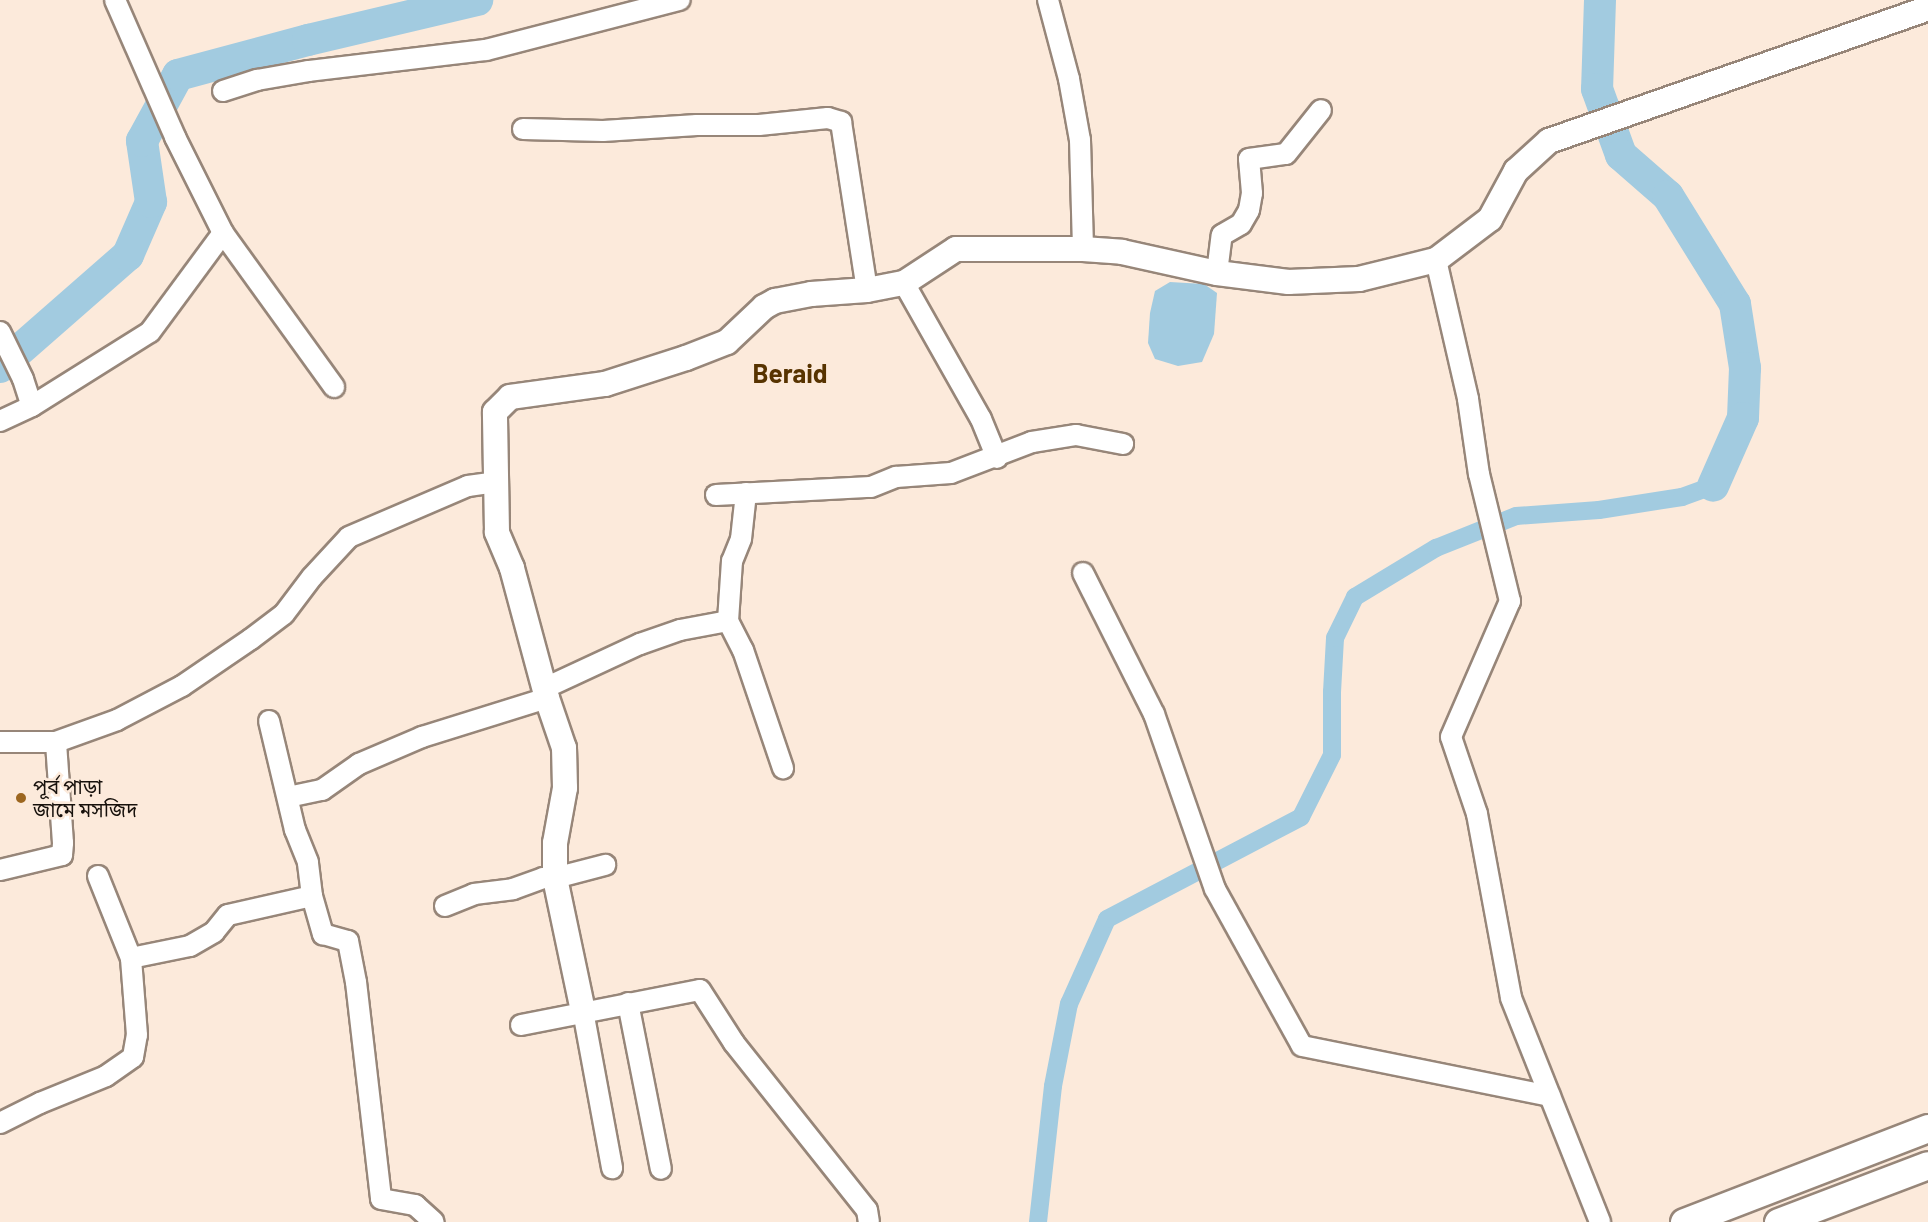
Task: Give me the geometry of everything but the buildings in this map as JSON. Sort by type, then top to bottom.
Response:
[{"type":"main road","points":[[1684,1222],[1928,1128]]},
{"type":"main road","points":[[1778,1222],[1928,1165]]},
{"type":"street","points":[[115,0],[175,137],[223,232],[334,387]]},
{"type":"street","points":[[223,91],[257,80],[309,71],[486,50],[680,0]]},
{"type":"street","points":[[1048,0],[1069,79],[1080,140],[1083,249]]},
{"type":"street","points":[[612,1168],[583,1011],[555,878],[555,843],[565,788],[564,748],[546,693],[512,568],[497,532],[495,411],[510,397],[605,384],[686,358],[727,342],[764,307],[775,301],[811,294],[867,290],[904,283],[956,249],[1083,249],[1122,252],[1217,273],[1288,282],[1359,279],[1436,260],[1490,219],[1516,171],[1549,141],[1666,98],[1928,8]]},
{"type":"street","points":[[1217,273],[1222,235],[1241,224],[1249,210],[1251,193],[1249,159],[1286,154],[1321,110]]},
{"type":"street","points":[[523,129],[603,131],[697,125],[759,125],[828,118],[841,122],[867,290]]},
{"type":"street","points":[[0,421],[32,406],[150,332],[223,232]]},
{"type":"street","points":[[1436,260],[1468,399],[1479,474],[1510,601],[1451,737],[1477,814],[1511,998],[1600,1222]]},
{"type":"street","points":[[904,283],[981,419],[997,458]]},
{"type":"street","points":[[3,339],[23,380],[32,406]]},
{"type":"street","points":[[716,495],[871,487],[896,477],[951,473],[997,458],[1032,442],[1076,435],[1123,444]]},
{"type":"street","points":[[0,742],[56,742],[117,720],[182,686],[284,614],[312,577],[349,537],[468,486],[496,482]]},
{"type":"street","points":[[746,494],[741,539],[732,561],[728,621],[743,650],[783,768]]},
{"type":"street","points":[[1083,573],[1154,714],[1215,889],[1302,1046],[1550,1096]]},
{"type":"street","points":[[288,797],[322,790],[359,764],[422,737],[546,693],[640,644],[680,630],[728,621]]},
{"type":"street","points":[[268,721],[295,831],[308,862],[312,896],[323,934],[348,941],[356,982],[381,1199],[415,1205],[434,1222]]},
{"type":"street","points":[[0,870],[62,855],[56,742]]},
{"type":"street","points":[[445,906],[474,894],[513,888],[543,878],[555,878],[605,865]]},
{"type":"street","points":[[0,1123],[40,1103],[106,1076],[133,1057],[137,1035],[131,958],[98,876]]},
{"type":"street","points":[[131,958],[190,946],[214,932],[228,915],[312,896]]},
{"type":"street","points":[[522,1025],[583,1011],[700,990],[734,1043],[867,1210],[869,1222]]},
{"type":"street","points":[[628,1003],[661,1169]]},
{"type":"water","points":[[1170,282],[1204,284],[1217,293],[1214,334],[1202,362],[1178,366],[1155,359],[1148,343],[1150,313],[1155,291]]},
{"type":"waterway","points":[[0,367],[128,255],[151,202],[142,141],[178,75],[308,40],[477,0]]},
{"type":"waterway","points":[[1600,0],[1597,89],[1621,155],[1668,196],[1735,304],[1745,368],[1743,418],[1713,486]]},
{"type":"waterway","points":[[1038,1222],[1053,1086],[1069,1004],[1107,919],[1301,817],[1332,755],[1335,638],[1355,597],[1436,548],[1516,516],[1599,510],[1682,497],[1713,486]]},
{"type":"place","name":"পূর্ব পাড়া জামে মসজিদ","points":[[21,798]]},
{"type":"district","name":"Beraid","points":[[790,373]]}]
